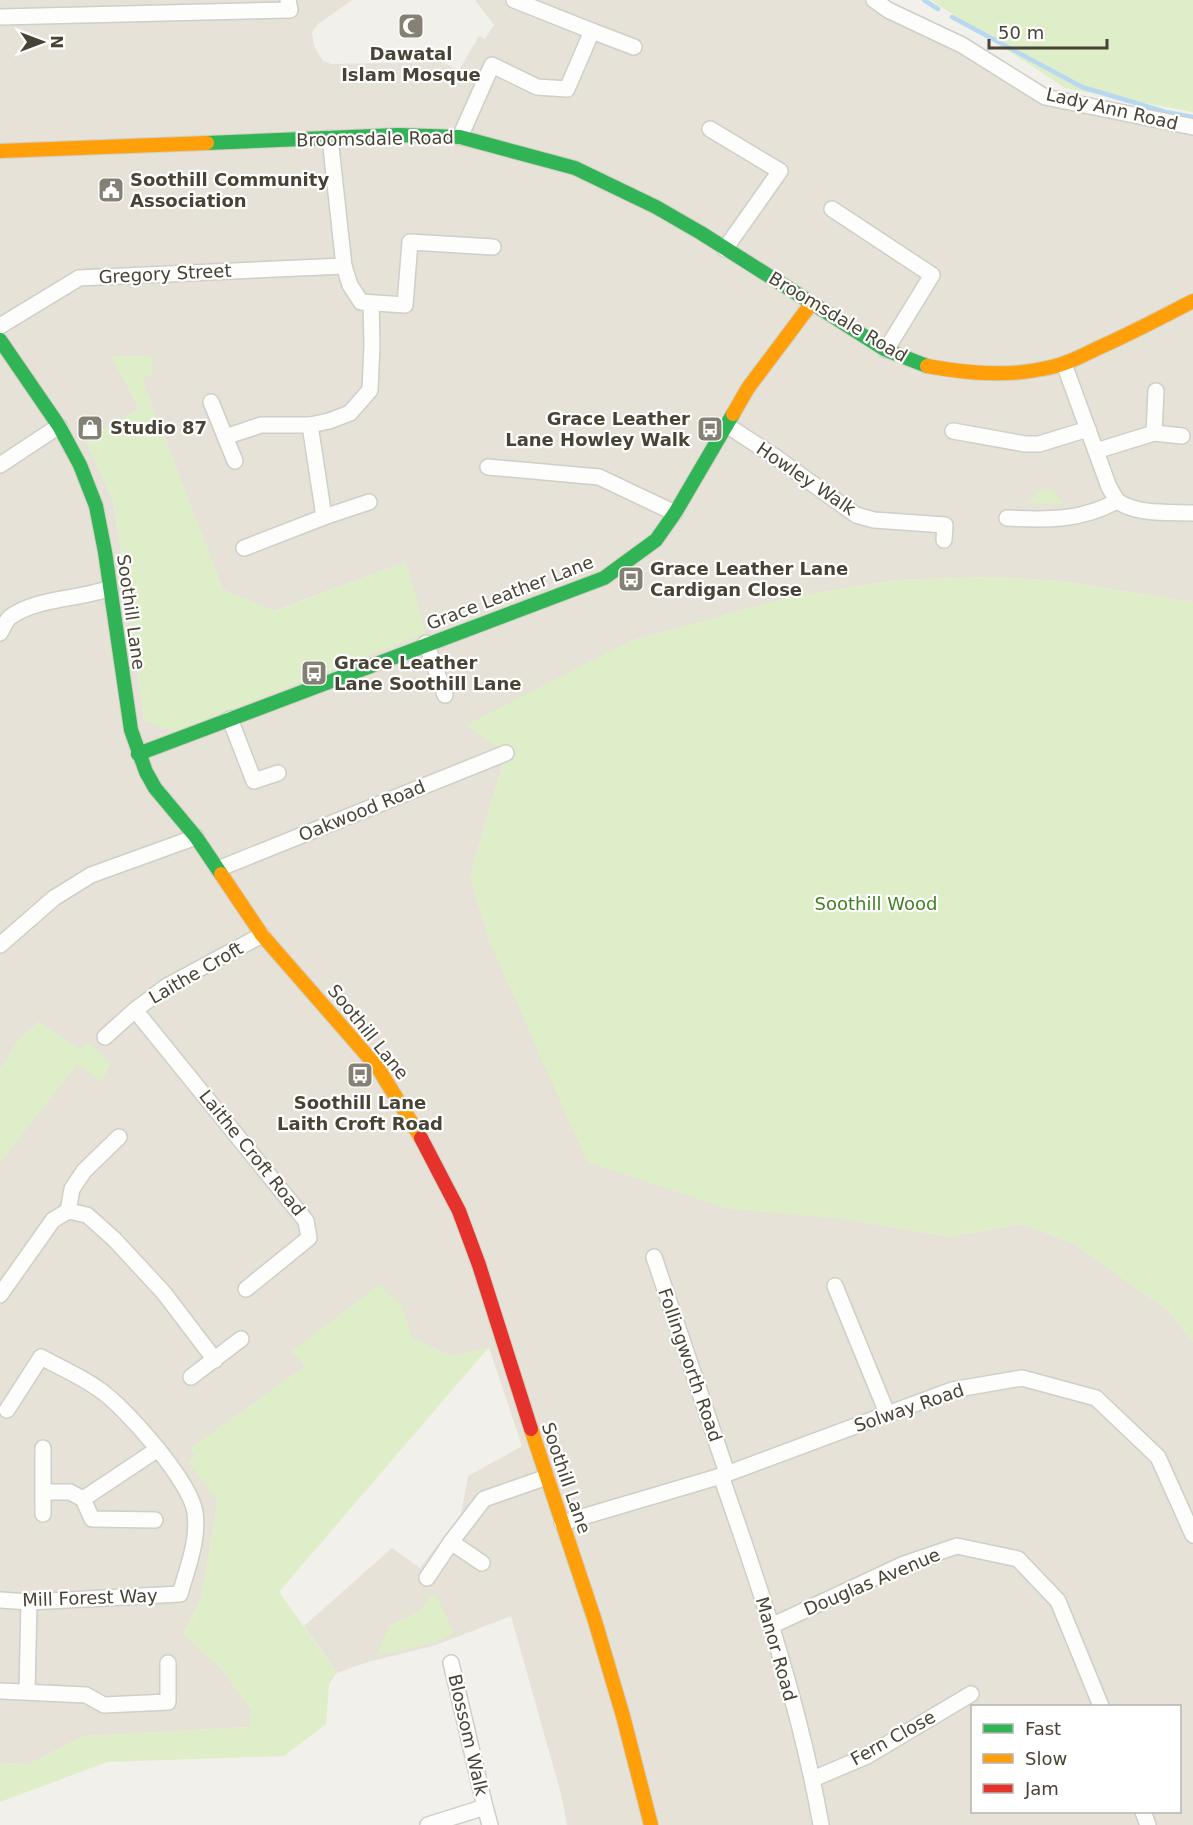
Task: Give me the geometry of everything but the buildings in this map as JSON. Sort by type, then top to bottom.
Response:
[{"type":"street","points":[[514,0],[634,47]]},
{"type":"street","name":"Lady Ann Road","points":[[874,0],[888,10],[962,45],[1046,97],[1193,127]]},
{"type":"street","points":[[0,17],[289,5]]},
{"type":"street","points":[[460,137],[492,65],[537,87],[567,89],[592,31]]},
{"type":"street","points":[[710,129],[780,171],[725,249]]},
{"type":"street","name":"Broomsdale Road","points":[[0,151],[398,135],[460,137],[575,168],[656,207],[886,350],[926,366],[961,372],[1014,373],[1065,364],[1193,301]]},
{"type":"street","points":[[330,138],[344,266],[350,285],[361,302],[405,305],[410,242],[493,248]]},
{"type":"street","points":[[832,209],[932,275],[886,350]]},
{"type":"street","name":"Gregory Street","points":[[0,326],[79,278],[344,266]]},
{"type":"street","points":[[225,437],[261,425],[310,425],[329,422],[350,412],[370,390],[371,304]]},
{"type":"street","name":"Grace Leather Lane","points":[[138,754],[426,643],[604,578],[656,540],[728,426],[748,388],[811,304]]},
{"type":"street","name":"Soothill Lane","points":[[0,339],[59,426],[80,465],[96,506],[129,719],[138,754],[155,788],[196,837],[262,935],[378,1068],[432,1157],[459,1211],[595,1621],[623,1716],[651,1825]]},
{"type":"street","points":[[1065,364],[1109,487],[1117,501],[1126,508],[1193,513]]},
{"type":"street","points":[[1154,433],[1156,391]]},
{"type":"street","points":[[211,402],[235,461]]},
{"type":"street","points":[[310,425],[324,517]]},
{"type":"street","points":[[0,465],[59,426]]},
{"type":"street","name":"Howley Walk","points":[[728,426],[856,515],[874,520],[945,525],[944,540]]},
{"type":"street","points":[[953,431],[1025,444],[1039,444],[1088,429]]},
{"type":"street","points":[[1096,451],[1154,433],[1182,436]]},
{"type":"street","points":[[488,467],[599,477],[675,513]]},
{"type":"street","points":[[1007,518],[1062,519],[1102,510],[1117,501]]},
{"type":"street","points":[[244,548],[369,502]]},
{"type":"street","points":[[0,633],[9,618],[37,604],[98,593],[110,588]]},
{"type":"street","points":[[426,643],[445,695]]},
{"type":"street","points":[[230,719],[254,781],[278,773]]},
{"type":"street","name":"Oakwood Road","points":[[218,869],[506,753]]},
{"type":"street","points":[[0,945],[54,898],[91,875],[196,837]]},
{"type":"street","name":"Laithe Croft","points":[[105,1037],[167,986],[262,935]]},
{"type":"street","name":"Laithe Croft Road","points":[[135,1010],[306,1221],[309,1238],[246,1289]]},
{"type":"street","points":[[68,1211],[72,1189],[84,1171],[119,1137]]},
{"type":"street","points":[[0,1294],[53,1220],[68,1211],[87,1215],[114,1239],[164,1293],[215,1360]]},
{"type":"street","name":"Follingworth Road","points":[[654,1257],[724,1474]]},
{"type":"street","points":[[835,1286],[887,1413]]},
{"type":"street","points":[[191,1377],[241,1339]]},
{"type":"street","points":[[7,1410],[40,1358],[99,1389],[138,1424],[158,1449],[83,1499]]},
{"type":"street","name":"Solway Road","points":[[562,1522],[724,1474],[952,1390],[1022,1378],[1096,1398],[1158,1457],[1193,1535]]},
{"type":"street","points":[[43,1448],[43,1514]]},
{"type":"street","name":"Mill Forest Way","points":[[0,1600],[29,1602],[180,1594],[195,1542],[196,1512],[186,1489],[158,1449]]},
{"type":"street","name":"Manor Road","points":[[724,1474],[771,1626],[813,1779],[821,1825]]},
{"type":"street","points":[[427,1578],[484,1499],[547,1477]]},
{"type":"street","points":[[44,1492],[70,1492],[83,1499],[92,1519],[155,1520]]},
{"type":"street","points":[[451,1542],[482,1563]]},
{"type":"street","name":"Douglas Avenue","points":[[771,1626],[904,1564],[957,1546],[1018,1559],[1058,1601],[1100,1705]]},
{"type":"street","points":[[27,1691],[29,1602]]},
{"type":"street","points":[[0,1690],[86,1695],[104,1705],[168,1702],[168,1663]]},
{"type":"street","name":"Blossom Walk","points":[[451,1663],[490,1825]]},
{"type":"street","name":"Fern Close","points":[[813,1779],[867,1756],[971,1694]]},
{"type":"street","name":"Blossom Walk","points":[[428,1825],[485,1807]]},
{"type":"shaded area","points":[[0,0],[352,0],[318,24],[312,32],[314,46],[323,61],[331,64],[442,62],[459,70],[479,36],[485,39],[494,25],[475,0],[874,0],[1026,90],[1193,127],[1193,602],[1061,581],[993,577],[894,580],[791,597],[630,641],[506,753],[470,876],[490,943],[852,1220],[950,1237],[1021,1224],[1073,1243],[1167,1310],[1193,1342],[1193,1825],[567,1825],[561,1794],[511,1616],[436,1645],[368,1662],[337,1673],[304,1626],[392,1548],[420,1568],[461,1514],[468,1476],[522,1446],[489,1348],[451,1356],[412,1338],[401,1305],[292,1351],[306,1366],[191,1448],[195,1456],[189,1461],[218,1501],[201,1598],[183,1634],[222,1669],[251,1710],[250,1727],[84,1736],[29,1764],[0,1763],[0,1162],[77,1064],[79,1049],[39,1022],[20,1038],[0,1069]],"holes":[[[112,356],[142,379],[223,590],[274,611],[406,562],[144,721],[113,501],[85,440],[139,409]]]},
{"type":"green space","points":[[931,0],[1193,0],[1193,112],[1065,88]]},
{"type":"green space","points":[[111,356],[151,356],[153,374],[142,379],[223,590],[275,611],[406,562],[426,633],[174,731],[144,721],[113,501],[85,440],[139,409]]},
{"type":"green space","points":[[1043,488],[1053,489],[1063,504],[1026,503]]},
{"type":"green space","name":"Soothill Wood","points":[[993,577],[1061,581],[1193,602],[1193,1342],[1167,1310],[1073,1243],[1021,1224],[950,1237],[852,1220],[728,1209],[587,1162],[490,943],[470,876],[506,754],[466,725],[630,641],[791,597],[894,580]]},
{"type":"green space","points":[[39,1022],[79,1049],[89,1042],[111,1064],[102,1081],[77,1065],[0,1162],[0,1069],[20,1038]]},
{"type":"green space","points":[[379,1285],[401,1305],[412,1338],[451,1356],[489,1347],[279,1592],[337,1673],[329,1684],[326,1724],[284,1756],[107,1762],[0,1802],[0,1763],[29,1764],[84,1736],[250,1727],[251,1710],[222,1669],[183,1634],[201,1598],[218,1502],[188,1461],[195,1456],[191,1448],[306,1366],[292,1351]]},
{"type":"green space","points":[[432,1594],[437,1597],[454,1633],[436,1642],[377,1656],[389,1625],[418,1612]]},
{"type":"waterway","points":[[924,0],[938,9]]},
{"type":"waterway","points":[[952,17],[1082,87],[1166,112],[1193,117]]},
{"type":"traffic: fast","points":[[207,143],[398,135],[460,137],[575,168],[656,207],[701,233],[886,350],[927,366]]},
{"type":"traffic: fast","points":[[0,340],[59,426],[80,465],[96,506],[131,730],[146,772],[155,788],[196,837],[221,874]]},
{"type":"traffic: fast","points":[[138,754],[604,578],[656,540],[675,513],[733,414]]},
{"type":"traffic: slow","points":[[0,151],[207,143]]},
{"type":"traffic: slow","points":[[927,366],[955,371],[999,373],[1049,368],[1084,355],[1193,301]]},
{"type":"traffic: slow","points":[[733,414],[748,388],[811,304]]},
{"type":"traffic: slow","points":[[221,874],[262,935],[378,1068],[421,1138]]},
{"type":"traffic: slow","points":[[531,1429],[595,1621],[623,1716],[651,1825]]},
{"type":"traffic: jam","points":[[421,1138],[459,1211],[479,1265],[531,1429]]},
{"type":"place","name":"Dawatal Islam Mosque","points":[[411,26]]},
{"type":"place","name":"Soothill Community Association","points":[[111,190]]},
{"type":"place","name":"Studio 87","points":[[90,428]]},
{"type":"place","name":"Grace Leather Lane Howley Walk","points":[[710,429]]},
{"type":"place","name":"Grace Leather Lane Cardigan Close","points":[[631,579]]},
{"type":"place","name":"Grace Leather Lane Soothill Lane","points":[[314,673]]},
{"type":"place","name":"Soothill Lane Laith Croft Road","points":[[360,1075]]}]
